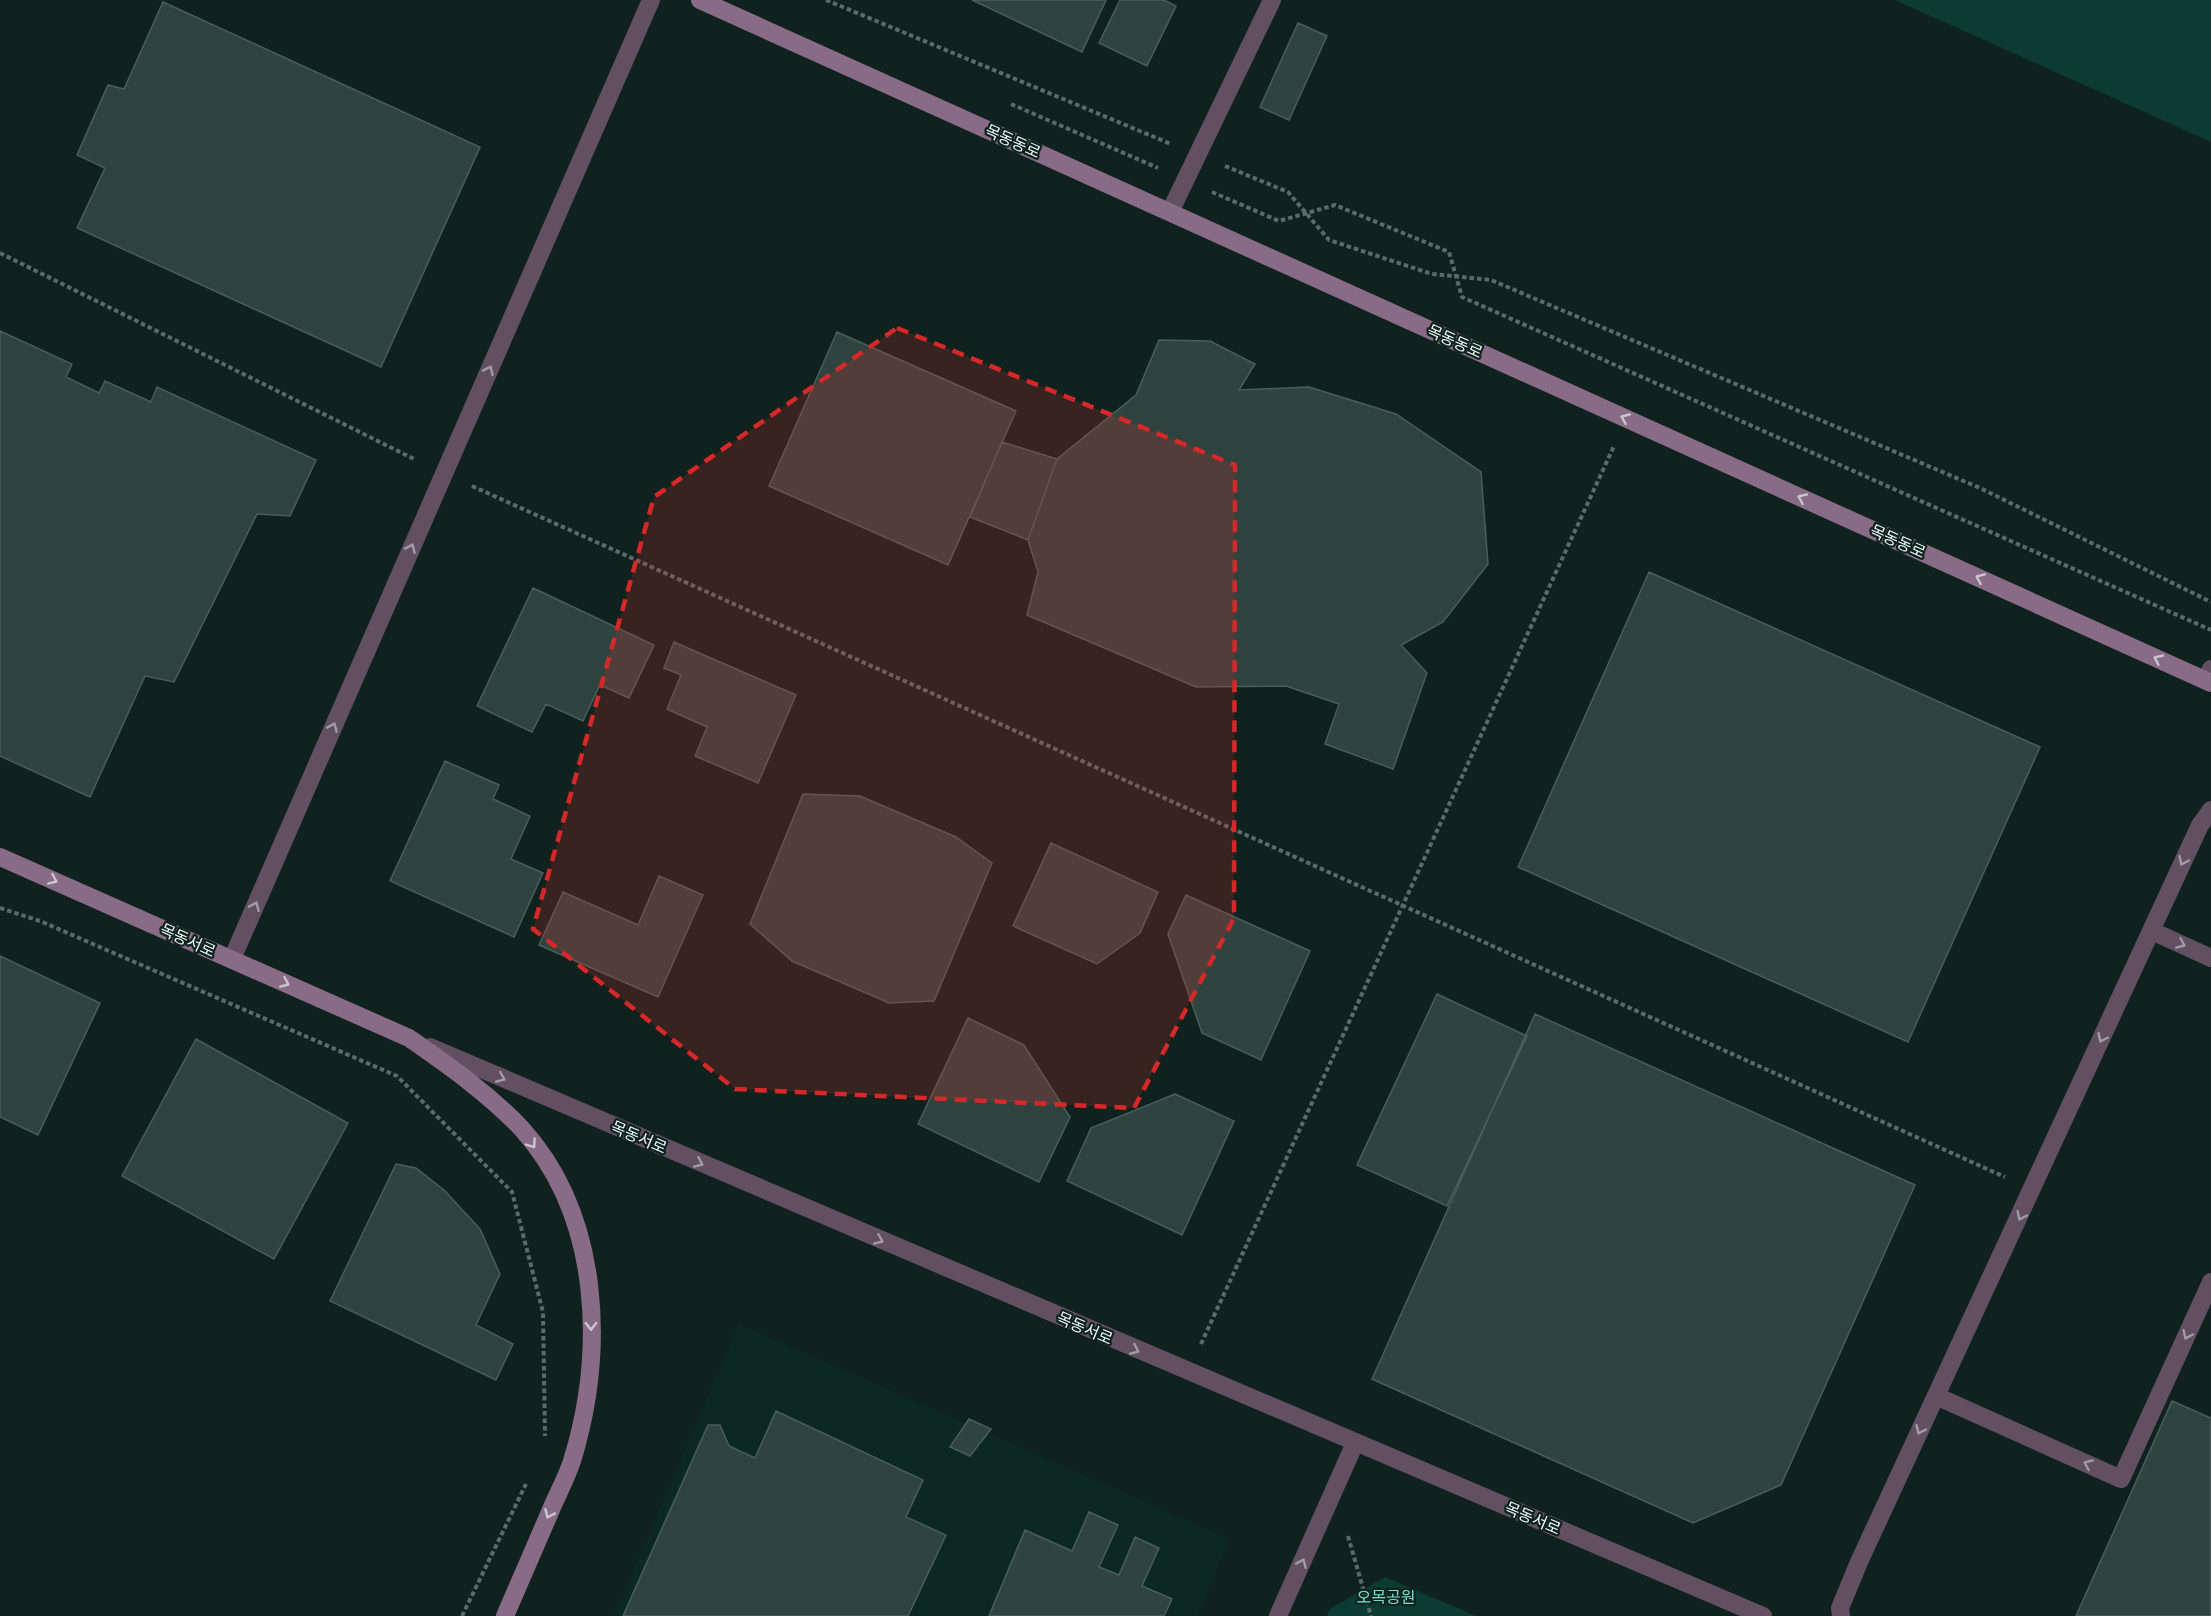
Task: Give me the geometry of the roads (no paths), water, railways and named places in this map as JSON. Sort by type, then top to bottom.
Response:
[{"type":"main road","name":"목동동로","points":[[700,0],[1626,418],[2209,677]]},
{"type":"main road","name":"목동서로","points":[[0,857],[409,1038],[470,1080],[523,1131],[546,1164],[565,1198],[583,1250],[591,1299],[590,1381],[571,1462],[505,1616]]},
{"type":"street","points":[[232,960],[651,0]]},
{"type":"street","points":[[1170,212],[1272,0]]},
{"type":"street","points":[[1841,1616],[1840,1608],[1859,1562],[2200,825],[2211,810]]},
{"type":"street","points":[[2152,931],[2211,958]]},
{"type":"street","name":"목동서로","points":[[409,1038],[1763,1616]]},
{"type":"street","points":[[1936,1396],[2121,1479],[2211,1282]]},
{"type":"street","points":[[1278,1616],[1355,1443]]},
{"type":"park label","name":"오목공원","points":[[1386,1597]]}]
